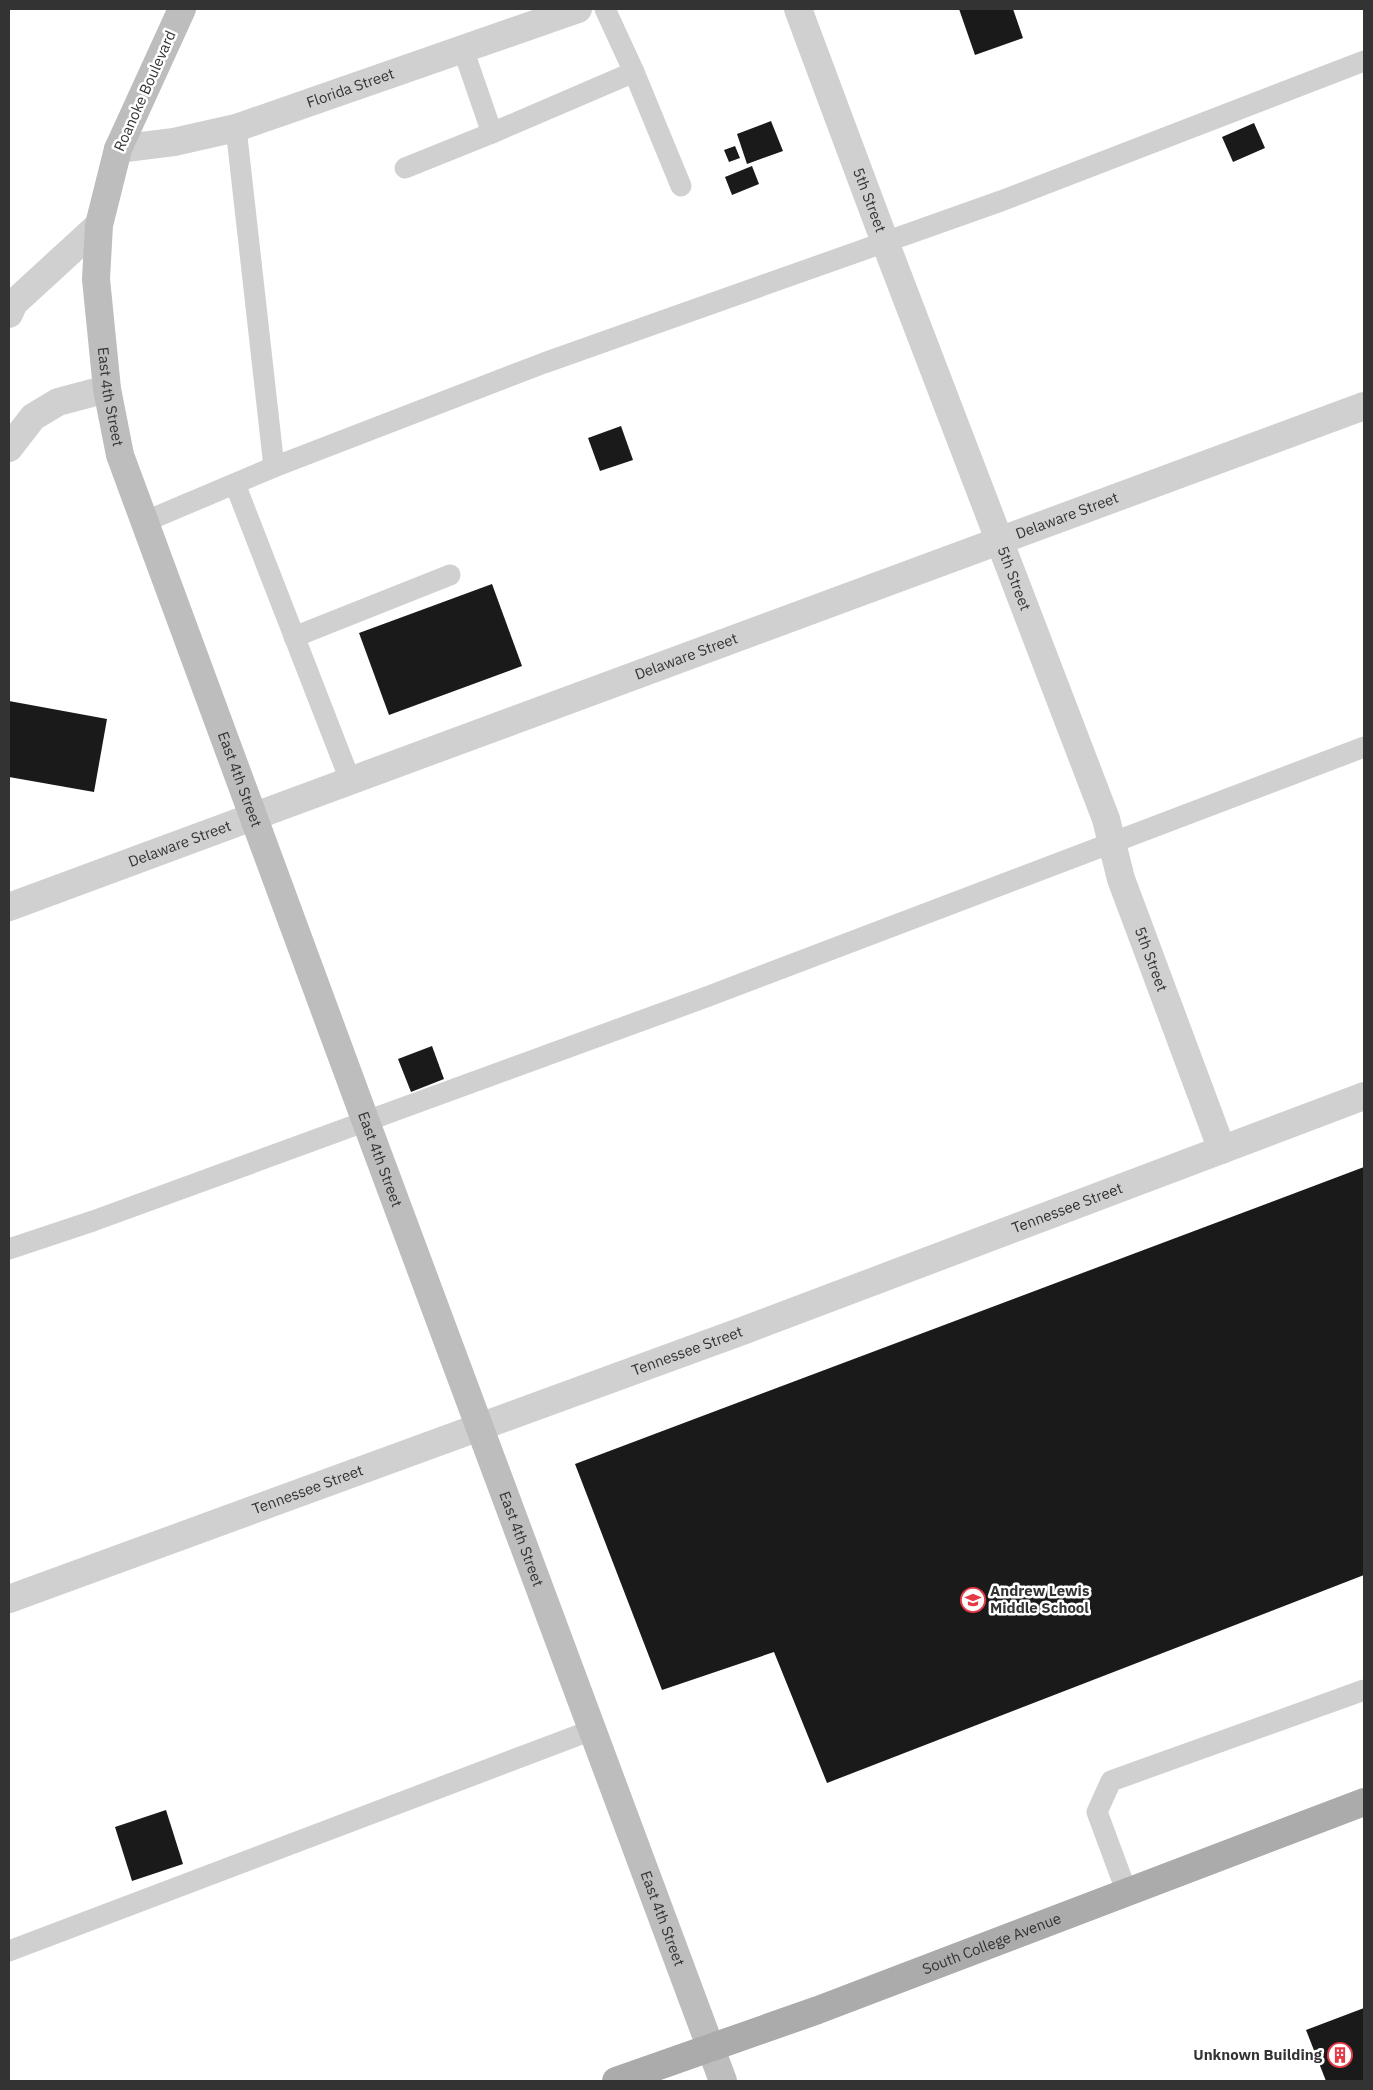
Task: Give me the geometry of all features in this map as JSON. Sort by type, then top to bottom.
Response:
[{"type":"main road","name":"Roanoke Boulevard","points":[[99,225],[118,149],[182,9]]},
{"type":"main road","name":"East 4th Street","points":[[99,225],[96,280],[106,389],[120,455],[723,2081]]},
{"type":"main road","name":"South College Avenue","points":[[616,2081],[818,2010],[1364,1802]]},
{"type":"street","name":"Florida Street","points":[[118,149],[174,142],[236,128],[578,9]]},
{"type":"street","name":"5th Street","points":[[798,9],[1106,820],[1121,878],[1222,1150]]},
{"type":"street","points":[[9,314],[14,303],[99,225]]},
{"type":"street","points":[[9,448],[33,417],[58,402],[106,389]]},
{"type":"street","name":"Delaware Street","points":[[9,907],[1364,406]]},
{"type":"street","name":"Tennessee Street","points":[[9,1600],[773,1319],[1364,1096]]},
{"type":"lane","points":[[605,9],[634,72],[681,186]]},
{"type":"lane","points":[[463,49],[492,133]]},
{"type":"lane","points":[[144,522],[274,468],[544,364],[1001,201],[1364,61]]},
{"type":"lane","points":[[405,168],[634,72]]},
{"type":"lane","points":[[236,128],[274,468]]},
{"type":"lane","points":[[235,484],[350,780]]},
{"type":"lane","points":[[294,637],[450,575]]},
{"type":"lane","points":[[9,1249],[93,1221],[699,1000],[1364,747]]},
{"type":"lane","points":[[1127,1893],[1098,1812],[1111,1782],[1364,1690]]},
{"type":"lane","points":[[9,1951],[592,1730]]},
{"type":"building","points":[[959,9],[1013,9],[1023,38],[975,55]]},
{"type":"building","points":[[771,121],[783,151],[747,164],[737,134]]},
{"type":"building","points":[[1254,123],[1265,148],[1233,162],[1222,137]]},
{"type":"building","points":[[735,146],[740,158],[729,162],[724,150]]},
{"type":"building","points":[[752,166],[759,184],[732,195],[725,177]]},
{"type":"building","points":[[621,426],[633,460],[600,471],[588,438]]},
{"type":"building","points":[[492,584],[522,666],[389,715],[359,633]]},
{"type":"building","points":[[9,701],[107,719],[94,792],[9,777]]},
{"type":"building","points":[[432,1046],[444,1079],[411,1092],[398,1059]]},
{"type":"building","name":"Andrew Lewis Middle School","points":[[1364,1167],[1364,1575],[827,1783],[774,1652],[662,1690],[575,1464]]},
{"type":"building","points":[[166,1810],[183,1864],[132,1881],[115,1827]]},
{"type":"building","name":"Unknown Building","points":[[1364,2008],[1364,2081],[1326,2081],[1306,2030]]},
{"type":"place","name":"Andrew Lewis Middle School","points":[[973,1600]]},
{"type":"place","name":"Unknown Building","points":[[1340,2055]]}]
